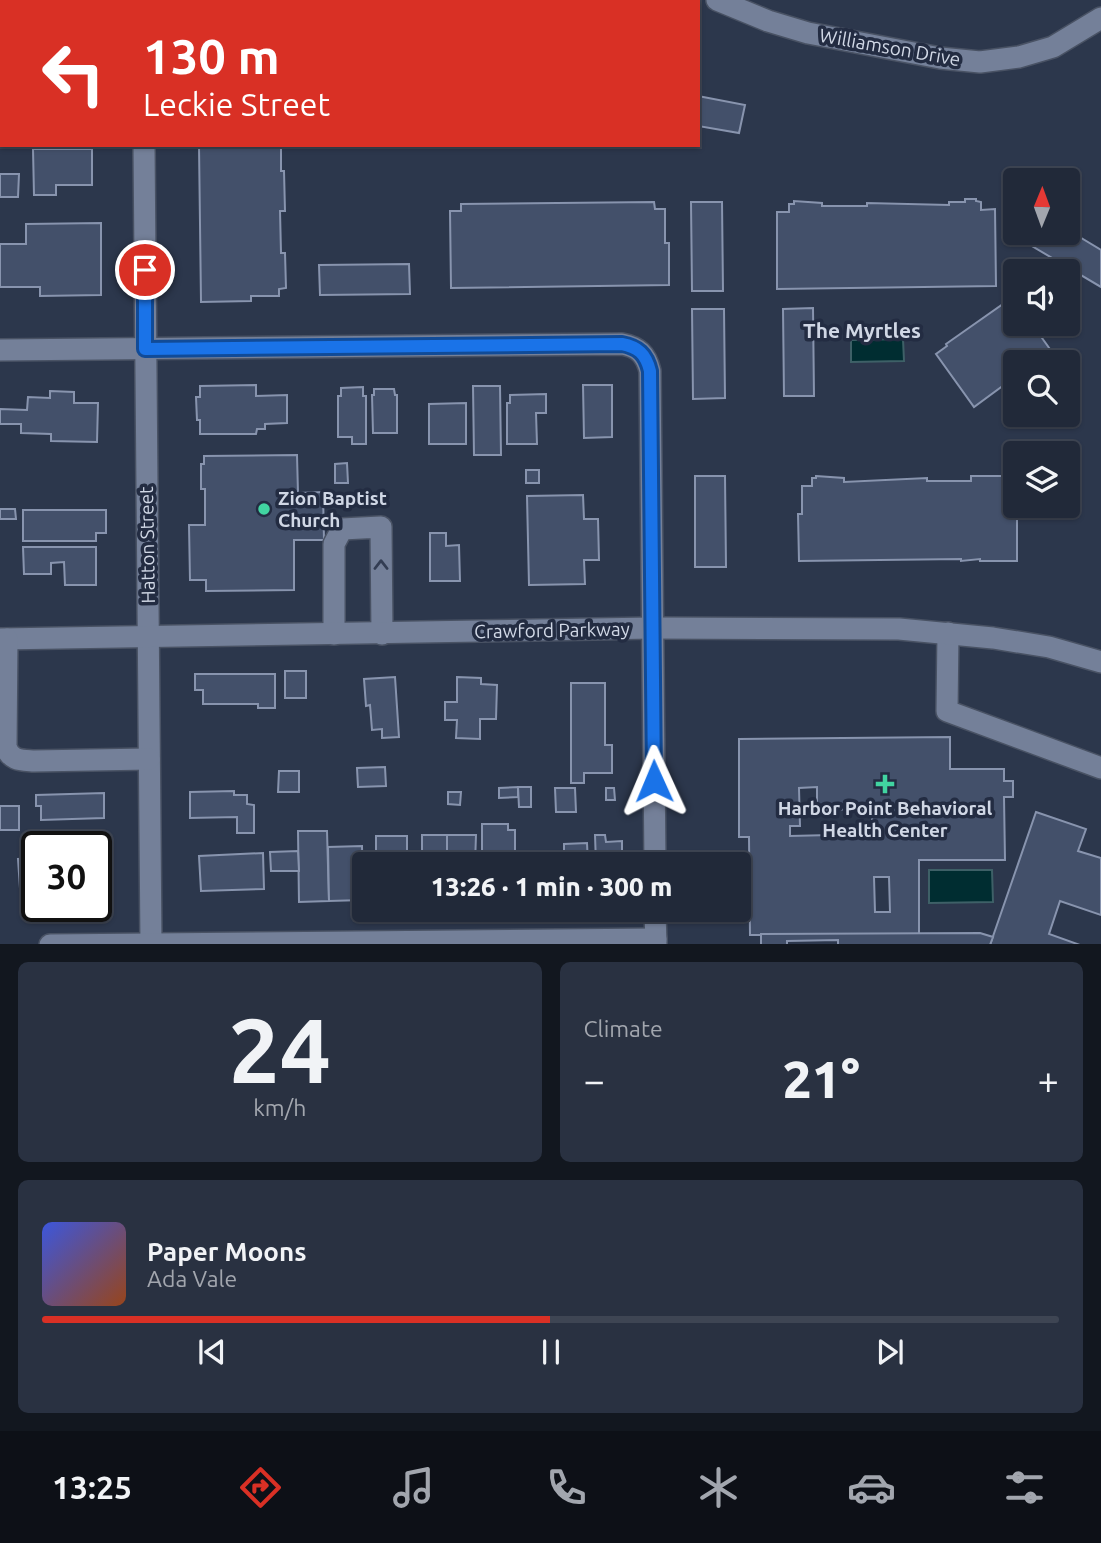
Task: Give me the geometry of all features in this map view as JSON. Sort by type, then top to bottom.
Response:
[{"type":"street","name":"Williamson Drive","points":[[717,0],[768,21],[808,33],[940,58],[980,62],[1019,57],[1053,47],[1101,18]]},
{"type":"street","name":"Hatton Street","points":[[144,147],[150,944]]},
{"type":"street","points":[[0,350],[622,344],[641,352],[648,361],[650,371],[655,852]]},
{"type":"street","points":[[334,634],[334,544],[342,529],[381,527],[382,634]]},
{"type":"street","name":"Crawford Parkway","points":[[4,639],[819,627],[899,629],[993,638],[1049,647],[1101,663]]},
{"type":"street","points":[[948,634],[947,711],[1101,768]]},
{"type":"street","points":[[4,639],[5,747],[8,755],[15,760],[34,761],[149,758]]},
{"type":"street","points":[[50,944],[656,942],[655,922]]},
{"type":"shaded area","points":[[903,339],[904,361],[851,362],[851,340]]},
{"type":"shaded area","points":[[929,870],[992,870],[993,902],[929,903]]},
{"type":"building","points":[[700,96],[745,105],[739,133],[700,126]]},
{"type":"building","points":[[199,147],[281,147],[285,211],[280,211],[281,253],[285,253],[286,288],[279,289],[279,296],[251,296],[251,301],[201,302]]},
{"type":"building","points":[[33,149],[92,149],[92,185],[56,185],[56,195],[34,195]]},
{"type":"building","points":[[0,174],[19,174],[18,197],[0,197]]},
{"type":"building","points":[[965,199],[981,202],[981,210],[995,209],[996,286],[777,289],[777,212],[789,212],[789,204],[794,204],[794,201],[822,203],[822,206],[867,206],[867,203],[949,205],[949,202],[965,202]]},
{"type":"building","points":[[654,202],[655,209],[665,209],[665,243],[669,243],[669,285],[451,288],[450,211],[461,211],[461,204]]},
{"type":"building","points":[[691,202],[722,202],[723,291],[692,291]]},
{"type":"building","points":[[101,223],[101,295],[40,296],[40,287],[0,287],[0,244],[26,244],[26,224]]},
{"type":"building","points":[[1080,237],[1101,250],[1101,287],[1080,275],[1080,259],[1054,259],[1030,245],[1080,245]]},
{"type":"building","points":[[409,264],[410,294],[320,295],[319,265]]},
{"type":"building","points":[[1003,304],[1003,336],[1041,336],[1051,350],[1003,350],[1003,386],[974,407],[936,354],[947,346],[946,344]]},
{"type":"building","points":[[813,308],[814,396],[784,396],[783,309]]},
{"type":"building","points":[[692,309],[724,309],[725,398],[693,399]]},
{"type":"building","points":[[256,385],[256,396],[287,395],[287,423],[265,424],[265,429],[257,429],[256,434],[200,434],[196,397],[200,397],[200,386]]},
{"type":"building","points":[[583,385],[612,385],[612,437],[584,438]]},
{"type":"building","points":[[473,386],[500,386],[501,455],[474,455]]},
{"type":"building","points":[[363,387],[363,396],[366,396],[366,444],[352,444],[352,437],[338,437],[338,396],[341,396],[341,388]]},
{"type":"building","points":[[374,389],[394,389],[397,395],[397,433],[373,433]]},
{"type":"building","points":[[50,391],[74,392],[74,403],[98,403],[97,442],[51,441],[51,434],[21,433],[21,424],[0,424],[0,409],[27,410],[28,397],[50,398]]},
{"type":"building","points":[[546,394],[546,413],[536,413],[537,444],[507,444],[507,403],[510,403],[510,395]]},
{"type":"building","points":[[466,403],[466,444],[429,444],[429,404]]},
{"type":"building","name":"Zion Baptist Church","points":[[297,455],[298,493],[323,492],[324,540],[294,540],[294,590],[206,591],[206,580],[190,580],[189,525],[205,525],[205,489],[201,489],[201,464],[204,464],[204,456]]},
{"type":"building","points":[[347,463],[348,483],[335,483],[335,464]]},
{"type":"building","points":[[526,470],[539,470],[539,483],[526,483]]},
{"type":"building","points":[[695,476],[725,476],[726,567],[695,567]]},
{"type":"building","points":[[971,476],[1002,476],[1003,518],[1017,518],[1017,561],[799,561],[798,514],[802,514],[802,486],[812,486],[812,478],[844,478],[844,482],[927,478],[927,481],[971,481]]},
{"type":"building","points":[[583,495],[584,519],[598,519],[599,560],[584,560],[585,584],[529,585],[527,496]]},
{"type":"building","points":[[0,509],[15,509],[16,519],[0,519]]},
{"type":"building","points":[[23,510],[106,510],[106,533],[96,533],[96,541],[23,541]]},
{"type":"building","points":[[430,533],[446,533],[446,546],[459,545],[460,581],[430,581]]},
{"type":"building","points":[[23,547],[96,547],[96,585],[65,585],[64,562],[51,563],[51,574],[24,574]]},
{"type":"building","points":[[285,671],[306,671],[306,698],[285,698]]},
{"type":"building","points":[[195,674],[275,674],[275,708],[258,708],[258,704],[203,704],[203,690],[195,690]]},
{"type":"building","points":[[395,677],[399,737],[382,738],[382,729],[372,730],[370,705],[366,706],[364,679]]},
{"type":"building","points":[[457,677],[481,678],[481,684],[497,685],[496,719],[480,719],[480,739],[456,738],[457,720],[445,720],[445,702],[457,702]]},
{"type":"building","points":[[571,683],[605,683],[605,745],[612,745],[612,773],[584,773],[584,783],[571,783]]},
{"type":"building","points":[[950,737],[950,769],[1004,769],[1004,781],[1013,781],[1013,797],[1004,797],[1005,860],[919,860],[919,934],[750,935],[751,852],[749,837],[739,837],[739,739]],"holes":[[[817,787],[817,810],[872,809],[872,834],[790,836],[790,826],[800,826],[799,788]],[[874,877],[889,877],[890,912],[875,912]]]},
{"type":"building","points":[[385,767],[386,786],[358,787],[357,768]]},
{"type":"building","points":[[279,771],[299,771],[299,792],[278,792]]},
{"type":"building","points":[[518,787],[531,787],[531,807],[519,807]]},
{"type":"building","points":[[518,787],[518,797],[499,798],[499,788]]},
{"type":"building","points":[[555,788],[575,788],[576,812],[556,812]]},
{"type":"building","points":[[606,788],[614,788],[615,800],[606,800]]},
{"type":"building","points":[[234,791],[234,795],[247,795],[247,804],[254,805],[254,833],[237,833],[237,817],[190,818],[190,792]]},
{"type":"building","points":[[448,792],[461,792],[460,805],[448,804]]},
{"type":"building","points":[[104,793],[104,818],[41,820],[41,806],[36,806],[36,795]]},
{"type":"building","points":[[0,806],[19,806],[19,830],[0,830]]},
{"type":"building","points":[[1036,812],[1086,829],[1078,851],[1101,858],[1101,915],[1060,901],[1049,934],[1077,944],[990,944]]},
{"type":"building","points":[[482,824],[508,824],[508,830],[515,830],[515,852],[482,852]]},
{"type":"building","points":[[298,831],[327,831],[329,901],[299,902]]},
{"type":"building","points":[[422,835],[447,835],[447,852],[422,852]]},
{"type":"building","points":[[447,835],[476,835],[475,852],[447,852]]},
{"type":"building","points":[[595,835],[605,835],[606,842],[622,841],[622,852],[596,852]]},
{"type":"building","points":[[376,836],[407,836],[407,852],[376,852]]},
{"type":"building","points":[[587,843],[587,852],[564,852],[564,844]]},
{"type":"building","points":[[362,846],[362,852],[352,852],[352,900],[329,901],[328,847]]},
{"type":"building","points":[[298,851],[299,871],[271,871],[270,852]]},
{"type":"building","points":[[263,853],[264,889],[201,891],[199,856]]},
{"type":"building","points":[[18,859],[21,859],[21,903]]},
{"type":"building","points":[[980,933],[993,937],[990,944],[838,944],[838,940],[761,944],[761,934]]},
{"type":"place","name":"Zion Baptist Church","points":[[264,509]]},
{"type":"place","name":"Harbor Point Behavioral Health Center","points":[[885,784]]},
{"type":"district","name":"The Myrtles","points":[[862,331]]},
{"type":"route","points":[[145,270],[145,349],[622,344],[641,352],[648,361],[650,371],[654,781]]}]
